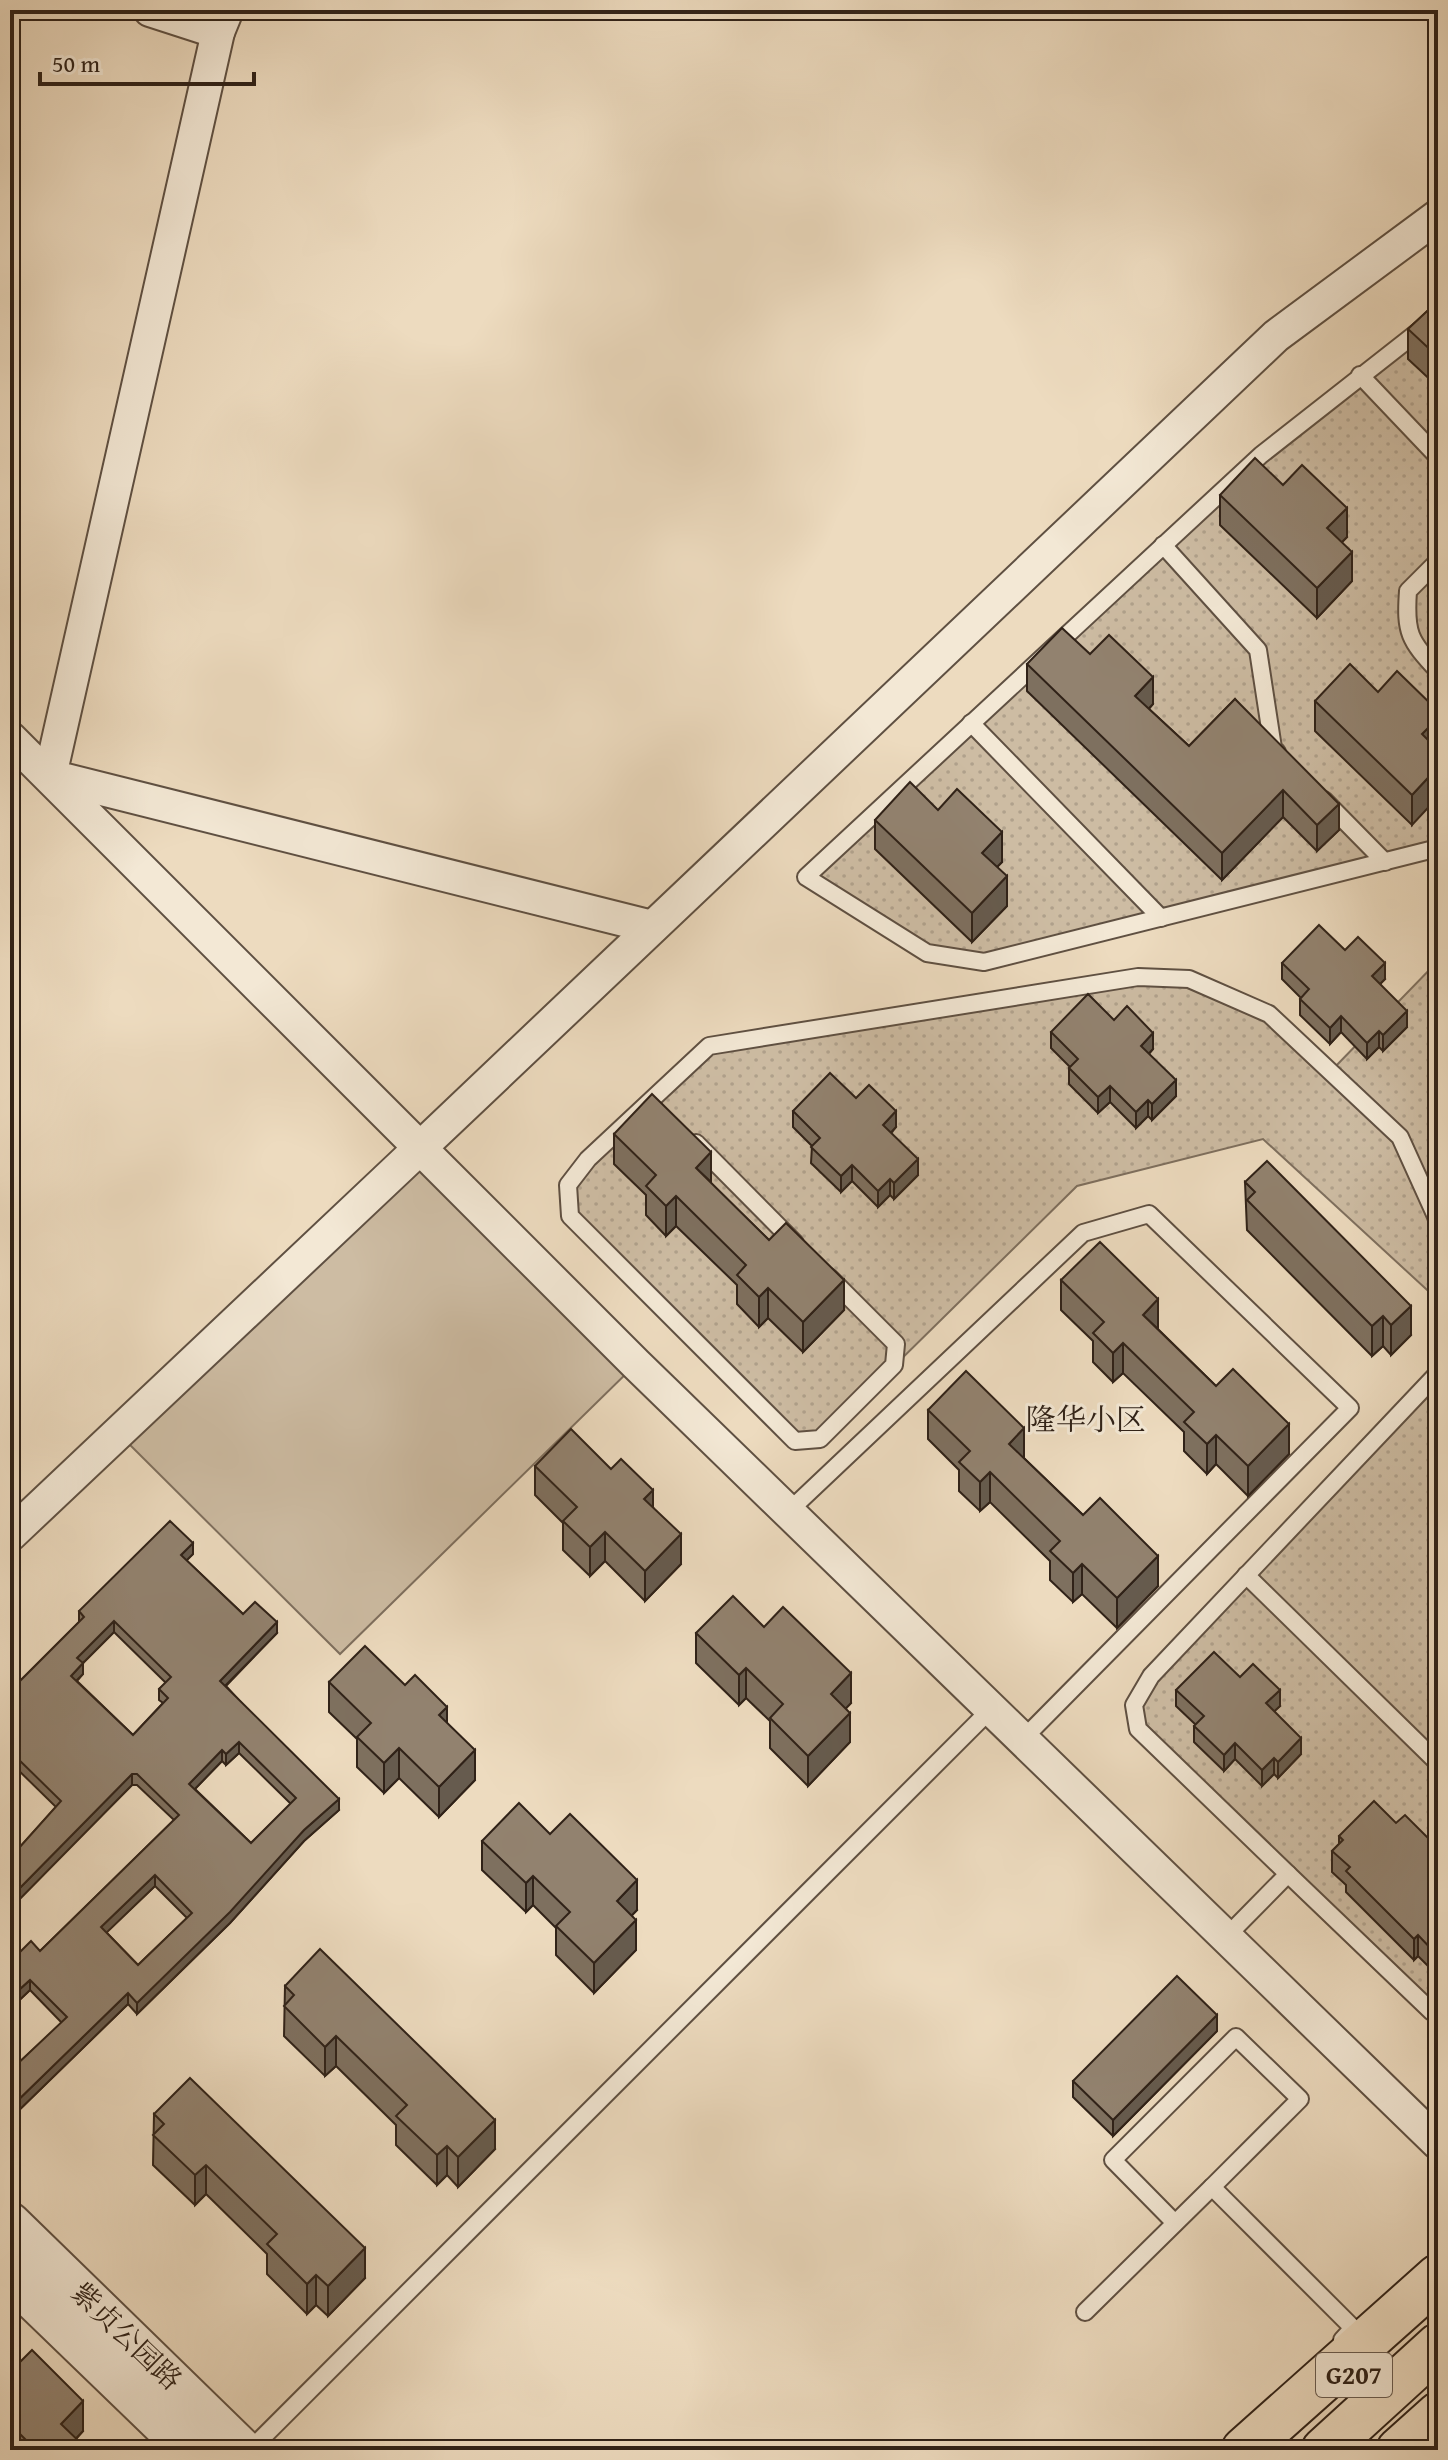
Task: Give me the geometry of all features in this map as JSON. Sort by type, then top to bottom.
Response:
[{"type":"highway","points":[[1244,2450],[1438,2277]]},
{"type":"highway","name":"G207","points":[[1270,2450],[1438,2300]]},
{"type":"highway","points":[[1324,2450],[1438,2346]]},
{"type":"highway","points":[[1399,2450],[1438,2415]]},
{"type":"street","points":[[50,776],[223,21],[150,10]]},
{"type":"street","points":[[10,1535],[1276,336],[1438,216]]},
{"type":"street","points":[[10,738],[788,1512],[1438,2143]]},
{"type":"street","points":[[50,776],[652,927]]},
{"type":"street","name":"紫贞公园路","points":[[10,2223],[243,2450]]},
{"type":"street","name":"紫贞公园路","points":[[10,2277],[189,2450]]},
{"type":"lane","points":[[1438,316],[1261,455],[806,877],[927,953],[984,962],[1438,848]]},
{"type":"lane","points":[[1360,375],[1438,457]]},
{"type":"lane","points":[[1163,545],[1258,650],[1273,748],[1284,760]]},
{"type":"lane","points":[[1438,561],[1408,591],[1405,624],[1413,645],[1438,671]]},
{"type":"lane","points":[[971,723],[1161,918]]},
{"type":"lane","points":[[1306,782],[1385,862]]},
{"type":"lane","points":[[685,1133],[896,1344],[894,1365],[820,1439],[795,1441],[570,1216],[568,1185],[588,1159],[658,1105],[709,1046],[1138,977],[1189,979],[1269,1014],[1400,1137],[1438,1221]]},
{"type":"lane","points":[[788,1512],[1083,1233],[1149,1214],[1350,1408],[1022,1740]]},
{"type":"lane","points":[[1438,1373],[1151,1676],[1134,1705],[1138,1729],[1432,2012],[1438,2012]]},
{"type":"lane","points":[[1246,1575],[1438,1763]]},
{"type":"lane","points":[[250,2450],[991,1709]]},
{"type":"lane","points":[[1226,1937],[1288,1874]]},
{"type":"lane","points":[[1085,2312],[1212,2187],[1300,2099],[1236,2037],[1113,2160],[1175,2223]]},
{"type":"lane","points":[[1212,2187],[1353,2328],[1229,2450]]},
{"type":"shaded area","points":[[1438,316],[1438,848],[984,962],[927,953],[806,877],[1261,455]]},
{"type":"shaded area","points":[[1438,961],[1438,1300],[1263,1139],[1077,1186],[820,1439],[795,1441],[570,1216],[568,1185],[709,1046],[1138,977],[1189,979],[1269,1014],[1331,1071]]},
{"type":"shaded area","points":[[420,1148],[636,1364],[340,1654],[118,1433]]},
{"type":"shaded area","points":[[1438,1373],[1438,2012],[1138,1729],[1134,1705]]},
{"type":"building","points":[[1438,301],[1438,357],[1408,329]]},
{"type":"building","points":[[1255,458],[1283,485],[1302,465],[1347,508],[1327,528],[1352,552],[1317,588],[1220,495]]},
{"type":"building","points":[[1062,628],[1090,654],[1109,635],[1153,677],[1135,696],[1189,746],[1235,699],[1339,804],[1317,825],[1283,790],[1222,853],[1027,664]]},
{"type":"building","points":[[1350,664],[1378,692],[1397,671],[1438,711],[1438,718],[1422,734],[1438,750],[1438,767],[1412,795],[1315,701]]},
{"type":"building","points":[[910,782],[938,810],[957,789],[1002,832],[982,853],[1007,876],[972,913],[875,820]]},
{"type":"building","points":[[1319,925],[1345,950],[1358,937],[1385,963],[1372,976],[1407,1011],[1383,1035],[1379,1031],[1367,1043],[1341,1016],[1330,1028],[1300,999],[1309,989],[1282,963]]},
{"type":"building","points":[[1088,994],[1114,1020],[1127,1006],[1153,1033],[1141,1046],[1176,1080],[1152,1104],[1148,1100],[1136,1112],[1110,1086],[1098,1097],[1069,1068],[1078,1059],[1051,1032]]},
{"type":"building","points":[[830,1073],[856,1098],[869,1085],[896,1111],[883,1125],[918,1159],[894,1183],[890,1179],[878,1191],[852,1165],[841,1176],[811,1147],[820,1138],[793,1111]]},
{"type":"building","points":[[652,1094],[711,1152],[696,1168],[769,1240],[786,1223],[844,1280],[803,1322],[768,1288],[759,1297],[737,1275],[746,1265],[676,1196],[666,1206],[646,1186],[656,1175],[614,1134]]},
{"type":"building","points":[[1267,1161],[1411,1306],[1391,1325],[1383,1316],[1372,1326],[1247,1200],[1255,1192],[1245,1182]]},
{"type":"building","points":[[1100,1242],[1158,1299],[1143,1315],[1216,1386],[1233,1369],[1289,1424],[1248,1466],[1216,1435],[1207,1444],[1184,1422],[1194,1412],[1123,1343],[1113,1353],[1093,1333],[1104,1322],[1061,1280]]},
{"type":"building","points":[[966,1371],[1024,1428],[1009,1444],[1083,1515],[1100,1498],[1158,1556],[1117,1598],[1082,1564],[1073,1573],[1050,1551],[1060,1541],[990,1472],[980,1482],[959,1462],[970,1451],[928,1410]]},
{"type":"building","points":[[571,1429],[611,1469],[621,1459],[653,1490],[644,1499],[681,1534],[645,1571],[605,1532],[590,1547],[563,1521],[577,1507],[535,1466]]},
{"type":"building","points":[[170,1521],[193,1543],[181,1555],[243,1614],[255,1602],[277,1622],[220,1681],[339,1799],[304,1830],[230,1912],[137,2003],[128,1993],[11,2107],[10,2068],[67,2017],[30,1980],[10,1998],[10,1962],[31,1941],[40,1951],[179,1815],[137,1774],[132,1774],[10,1898],[10,1839],[19,1848],[61,1801],[10,1751],[10,1691],[84,1617],[79,1611]],"holes":[[[114,1621],[171,1677],[159,1689],[168,1698],[133,1735],[71,1676],[83,1663],[77,1658]],[[239,1742],[296,1798],[251,1843],[189,1784],[222,1750],[226,1754]],[[155,1875],[192,1913],[138,1965],[101,1927]]]},
{"type":"building","points":[[733,1596],[764,1627],[783,1607],[851,1673],[831,1694],[850,1713],[808,1756],[770,1718],[783,1704],[746,1668],[739,1675],[696,1633]]},
{"type":"building","points":[[365,1646],[405,1685],[415,1675],[447,1707],[439,1715],[475,1750],[439,1787],[399,1748],[384,1763],[357,1737],[371,1723],[329,1682]]},
{"type":"building","points":[[1214,1652],[1240,1677],[1253,1664],[1280,1690],[1266,1703],[1301,1738],[1278,1762],[1274,1758],[1262,1770],[1235,1743],[1224,1755],[1194,1726],[1204,1716],[1176,1690]]},
{"type":"building","points":[[1374,1801],[1396,1823],[1405,1815],[1438,1848],[1436,1954],[1418,1935],[1414,1939],[1346,1871],[1350,1867],[1332,1851],[1343,1840],[1339,1836]]},
{"type":"building","points":[[519,1803],[550,1834],[570,1814],[637,1880],[617,1901],[636,1920],[594,1963],[556,1926],[570,1912],[533,1876],[526,1883],[482,1841]]},
{"type":"building","points":[[320,1949],[495,2120],[458,2157],[447,2146],[437,2155],[396,2116],[407,2105],[336,2036],[325,2047],[284,2006],[294,1995],[285,1986]]},
{"type":"building","points":[[1177,1976],[1217,2015],[1113,2120],[1073,2081]]},
{"type":"building","points":[[190,2078],[365,2248],[328,2286],[316,2275],[307,2284],[267,2244],[277,2234],[206,2165],[195,2175],[153,2135],[164,2124],[154,2114]]},
{"type":"building","points":[[32,2350],[83,2401],[61,2424],[88,2450],[36,2450],[10,2424],[10,2370]]},
{"type":"district","name":"隆华小区","points":[[1086,1420]]}]
